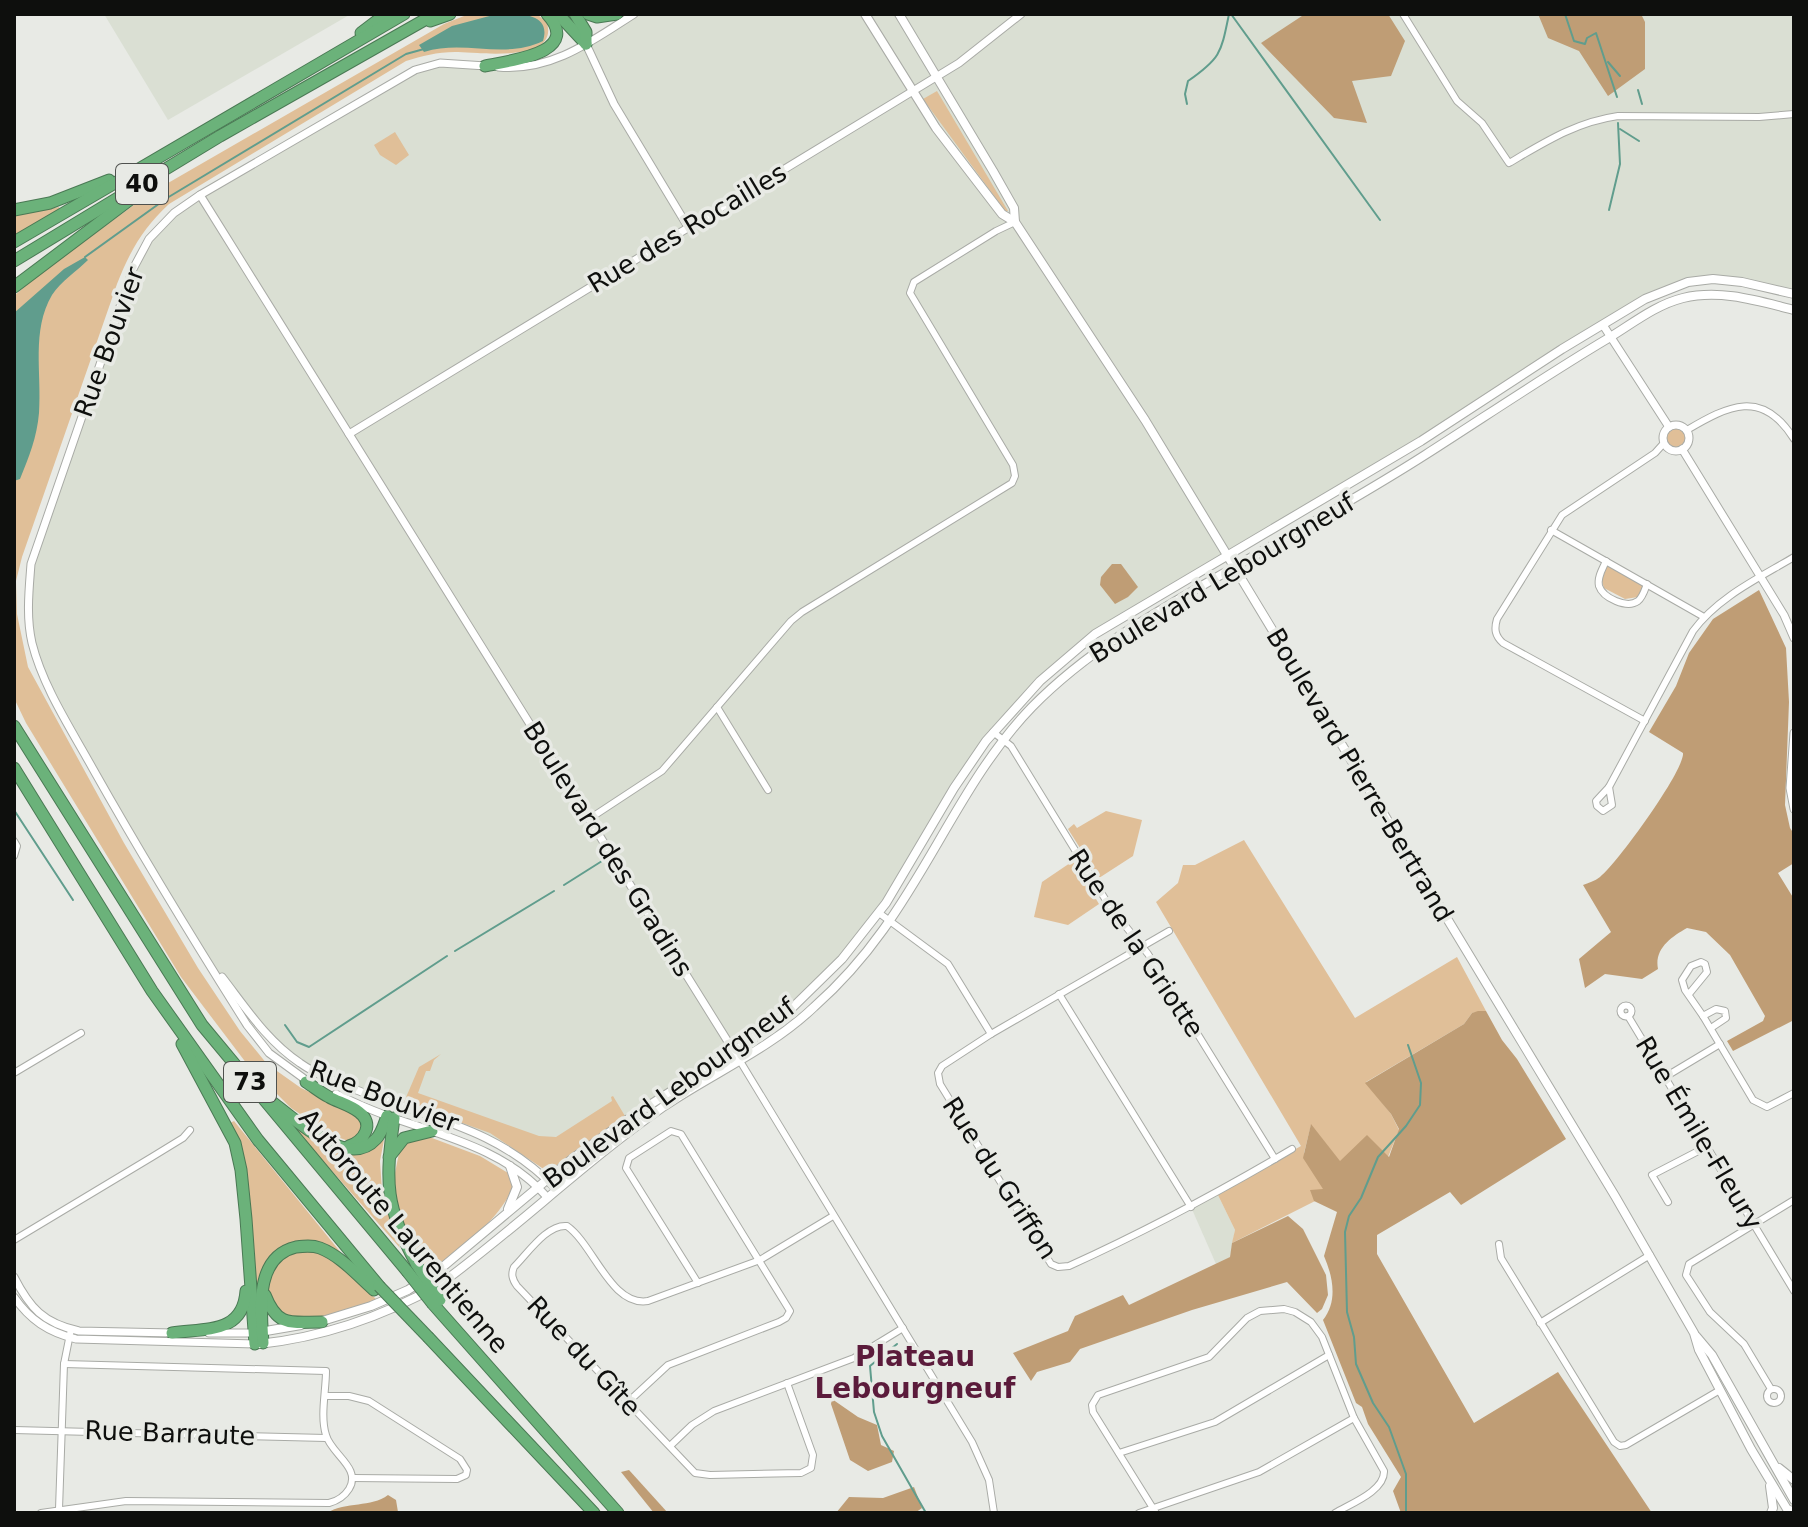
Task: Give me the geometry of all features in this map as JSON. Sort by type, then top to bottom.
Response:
[{"type":"highway","points":[[346,46],[386,14]]},
{"type":"highway","name":"40","points":[[14,242],[404,14]]},
{"type":"highway","name":"40","points":[[14,261],[220,136],[435,14]]},
{"type":"highway","points":[[411,28],[450,14]]},
{"type":"highway","points":[[485,66],[537,55],[549,47],[555,28],[547,14]]},
{"type":"highway","points":[[558,14],[586,44]]},
{"type":"highway","points":[[575,14],[586,32],[586,44]]},
{"type":"highway","points":[[588,14],[597,17],[617,14]]},
{"type":"highway","points":[[14,287],[127,201],[270,108]]},
{"type":"highway","points":[[14,210],[50,203],[113,178],[125,179]]},
{"type":"highway","name":"Autoroute Laurentienne","points":[[15,726],[202,1025],[412,1268],[463,1336],[618,1513]]},
{"type":"highway","name":"Autoroute Laurentienne","points":[[14,768],[152,991],[258,1140],[377,1288],[426,1335],[594,1513]]},
{"type":"highway","points":[[152,991],[235,1143],[241,1170],[259,1338]]},
{"type":"highway","points":[[306,1082],[328,1097],[360,1112],[366,1120],[366,1135],[362,1140],[341,1148]]},
{"type":"highway","points":[[255,1088],[306,1128],[341,1148],[357,1150],[374,1141],[391,1117]]},
{"type":"highway","points":[[391,1117],[389,1197],[412,1268]]},
{"type":"highway","points":[[389,1157],[404,1138],[432,1131]]},
{"type":"highway","points":[[259,1338],[263,1290],[270,1265],[278,1255],[303,1246],[329,1252],[377,1288]]},
{"type":"highway","points":[[172,1333],[235,1321],[242,1313],[249,1258]]},
{"type":"highway","points":[[263,1290],[270,1308],[281,1320],[322,1322]]},
{"type":"main road","name":"Boulevard Pierre-Bertrand","points":[[865,14],[936,128],[1002,214],[1015,222],[1145,420],[1650,1255],[1694,1333],[1712,1355],[1794,1500]]},
{"type":"main road","name":"Boulevard Pierre-Bertrand","points":[[899,14],[1014,208],[1015,222]]},
{"type":"main road","name":"Boulevard Lebourgneuf","points":[[259,1338],[343,1317],[408,1290],[439,1270],[546,1179],[631,1117],[774,1023],[830,972],[879,913],[954,788],[993,732],[1040,681],[1079,646],[1113,622],[1421,441],[1645,299],[1688,282],[1713,279],[1794,294]]},
{"type":"main road","name":"Boulevard Lebourgneuf","points":[[259,1338],[327,1333],[384,1314],[439,1285],[663,1107],[776,1039],[849,972],[890,920],[967,792],[1004,739],[1058,682],[1111,640],[1154,612],[1383,481],[1510,397],[1652,310],[1683,298],[1728,295],[1794,310]]},
{"type":"main road","points":[[505,1214],[517,1187],[510,1166]]},
{"type":"main road","name":"Boulevard Pierre-Bertrand","points":[[1694,1333],[1699,1350],[1766,1474],[1787,1509],[1794,1512]]},
{"type":"main road","points":[[1772,1463],[1794,1480]]},
{"type":"main road","points":[[1766,1474],[1772,1495],[1771,1513]]},
{"type":"street","name":"Rue Bouvier","points":[[547,1197],[538,1186],[485,1151],[306,1082],[269,1053],[198,947],[129,834],[45,678],[32,642],[28,605],[31,564],[133,269],[149,239],[174,213],[415,70],[440,63],[521,68],[542,65],[586,44],[634,14]]},
{"type":"street","name":"Rue des Rocailles","points":[[349,434],[959,63],[1021,14]]},
{"type":"street","points":[[1403,14],[1457,101],[1482,123],[1509,163],[1575,125],[1598,119],[1618,116],[1759,117],[1794,114]]},
{"type":"street","points":[[586,44],[614,104],[688,227]]},
{"type":"street","name":"Boulevard des Gradins","points":[[200,195],[734,1051],[903,1328],[984,1464],[994,1513]]},
{"type":"street","points":[[589,819],[654,777],[802,612],[1012,483],[1015,476],[1013,465],[910,293],[914,282],[1015,222]]},
{"type":"street","points":[[1603,325],[1669,427]]},
{"type":"street","points":[[1687,430],[1716,412],[1731,406],[1746,405],[1774,417],[1794,439]]},
{"type":"street","points":[[1678,425],[1687,430],[1689,439],[1682,449],[1671,450],[1664,443],[1663,433],[1669,427],[1678,425]]},
{"type":"street","points":[[1645,721],[1498,638],[1495,626],[1562,515],[1655,453],[1664,443]]},
{"type":"street","points":[[1682,449],[1762,576],[1794,638]]},
{"type":"street","points":[[1551,530],[1704,617]]},
{"type":"street","points":[[1609,787],[1693,631],[1704,617],[1724,600],[1794,557]]},
{"type":"street","points":[[1606,561],[1598,581],[1601,590],[1612,599],[1625,604],[1636,602],[1647,584]]},
{"type":"street","points":[[717,707],[768,790]]},
{"type":"street","name":"Rue de la Griotte","points":[[993,732],[1014,751],[1110,907],[1142,947],[1275,1159]]},
{"type":"street","points":[[1794,733],[1790,788],[1794,809]]},
{"type":"street","points":[[14,856],[15,843]]},
{"type":"street","points":[[879,913],[948,964],[991,1034]]},
{"type":"street","name":"Rue du Griffon","points":[[1169,931],[991,1034],[942,1066],[938,1079],[1051,1264],[1069,1266],[1191,1207]]},
{"type":"street","name":"Rue Bouvier","points":[[198,947],[278,1046],[321,1075],[493,1140],[521,1157],[556,1189]]},
{"type":"street","points":[[1689,994],[1707,972],[1705,964],[1701,962],[1691,966],[1682,980],[1685,990],[1758,1104],[1767,1107],[1774,1105],[1794,1093]]},
{"type":"street","points":[[1059,994],[1191,1207],[1292,1149]]},
{"type":"street","points":[[1703,1016],[1716,1009],[1725,1011],[1726,1018],[1711,1028]]},
{"type":"street","name":"Rue Émile-Fleury","points":[[1628,1016],[1794,1291]]},
{"type":"street","points":[[14,1073],[81,1033]]},
{"type":"street","points":[[1665,1077],[1720,1044]]},
{"type":"street","points":[[391,1117],[395,1104]]},
{"type":"street","points":[[14,1240],[167,1148],[190,1130]]},
{"type":"street","points":[[627,1403],[668,1365],[786,1318],[789,1306],[681,1134],[671,1131],[629,1158],[626,1168],[698,1283]]},
{"type":"street","points":[[1668,1202],[1652,1175],[1706,1147]]},
{"type":"street","points":[[1771,1389],[1744,1344],[1710,1312],[1686,1275],[1689,1264],[1794,1200]]},
{"type":"street","name":"Rue du Gîte","points":[[787,1383],[813,1455],[813,1462],[806,1471],[701,1474],[690,1468],[627,1403],[514,1281],[514,1267],[551,1230],[562,1225],[572,1229],[622,1294],[634,1302],[648,1301],[760,1260],[833,1216]]},
{"type":"street","points":[[1499,1244],[1501,1258],[1614,1442],[1620,1446],[1720,1390]]},
{"type":"street","points":[[1540,1323],[1650,1255]]},
{"type":"street","points":[[14,1277],[33,1310],[70,1333],[172,1333],[259,1338]]},
{"type":"street","points":[[14,1297],[26,1314],[40,1325],[70,1333],[259,1338]]},
{"type":"street","points":[[1154,1511],[1093,1412],[1092,1405],[1098,1395],[1209,1357],[1247,1318],[1260,1311],[1284,1309],[1304,1317],[1322,1337],[1354,1418],[1384,1471],[1384,1478],[1378,1487],[1335,1513]]},
{"type":"street","points":[[670,1446],[702,1417],[854,1358],[903,1328]]},
{"type":"street","points":[[59,1509],[64,1364],[70,1333]]},
{"type":"street","points":[[1119,1453],[1215,1422],[1329,1355]]},
{"type":"street","points":[[41,1513],[126,1501],[329,1503],[346,1494],[353,1478],[348,1466],[326,1438],[326,1371],[64,1364]]},
{"type":"street","points":[[325,1396],[349,1396],[369,1401],[460,1459],[467,1470],[466,1475],[457,1479],[353,1478]]},
{"type":"street","points":[[1139,1513],[1154,1511],[1259,1472],[1354,1418]]},
{"type":"street","name":"Rue Barraute","points":[[14,1430],[326,1438]]},
{"type":"shaded area","points":[[104,14],[351,14],[168,120]]},
{"type":"shaded area","points":[[469,14],[537,14],[547,23],[547,36],[541,45],[513,53],[455,52],[406,61],[169,204],[152,222],[132,251],[117,284],[16,581],[17,614],[28,667],[124,843],[198,968],[240,1031],[267,1064],[301,1088],[358,1115],[362,1125],[359,1135],[348,1141],[330,1134],[291,1108],[247,1064],[181,977],[26,723],[14,698],[14,296],[149,194],[444,24]]},
{"type":"shaded area","points":[[497,14],[538,19],[544,31],[543,41],[514,49],[454,47],[424,52],[419,45],[452,26]]},
{"type":"shaded area","points":[[634,14],[1794,14],[1794,294],[1713,279],[1668,288],[1373,470],[1095,634],[1000,723],[861,938],[774,1023],[573,1158],[549,1161],[521,1157],[506,1147],[341,1084],[278,1046],[185,931],[63,714],[32,642],[31,564],[118,311],[149,239],[174,213],[428,66],[542,65]]},
{"type":"shaded area","points":[[1305,14],[1388,14],[1405,41],[1391,76],[1352,81],[1367,123],[1334,118],[1261,43]]},
{"type":"shaded area","points":[[1538,14],[1641,14],[1645,22],[1645,69],[1608,96],[1579,51],[1548,38]]},
{"type":"shaded area","points":[[937,91],[1008,211],[923,99]]},
{"type":"shaded area","points":[[395,132],[409,155],[396,165],[380,155],[374,145]]},
{"type":"shaded area","points":[[60,209],[14,236],[14,216]]},
{"type":"shaded area","points":[[85,257],[88,260],[56,290],[46,309],[39,338],[40,398],[36,430],[20,479],[14,481],[14,313],[64,269]]},
{"type":"shaded area","points":[[1676,425],[1685,429],[1689,438],[1685,447],[1676,451],[1667,447],[1663,438],[1667,429]]},
{"type":"shaded area","points":[[1112,564],[1121,564],[1138,587],[1115,604],[1100,585],[1101,577]]},
{"type":"shaded area","points":[[1607,565],[1644,585],[1638,597],[1625,599],[1604,588],[1601,578]]},
{"type":"shaded area","points":[[1759,590],[1786,648],[1789,702],[1785,805],[1794,834],[1794,863],[1778,873],[1794,899],[1794,1020],[1733,1051],[1727,1041],[1763,1021],[1765,1016],[1730,955],[1706,932],[1687,928],[1675,935],[1661,950],[1658,969],[1642,979],[1605,974],[1585,988],[1579,959],[1611,932],[1583,885],[1600,877],[1620,855],[1662,797],[1681,763],[1683,753],[1649,732],[1676,686],[1689,653],[1713,619]]},
{"type":"shaded area","points":[[1106,811],[1142,820],[1133,856],[1099,878],[1068,829],[1074,824],[1077,828]]},
{"type":"shaded area","points":[[1244,840],[1355,1018],[1457,957],[1486,1011],[1472,1013],[1464,1024],[1366,1082],[1391,1114],[1399,1130],[1388,1157],[1340,1162],[1311,1125],[1304,1153],[1327,1195],[1232,1243],[1235,1230],[1217,1193],[1301,1146],[1156,902],[1178,883],[1183,865],[1195,865]]},
{"type":"shaded area","points":[[1073,861],[1099,904],[1068,925],[1034,917],[1042,882]]},
{"type":"shaded area","points":[[1486,1011],[1566,1139],[1461,1205],[1450,1192],[1377,1235],[1377,1254],[1474,1423],[1558,1372],[1652,1513],[1401,1513],[1393,1491],[1401,1477],[1368,1424],[1362,1407],[1356,1403],[1323,1320],[1332,1297],[1330,1272],[1324,1256],[1337,1212],[1314,1201],[1310,1190],[1323,1189],[1303,1158],[1311,1124],[1340,1161],[1367,1135],[1389,1157],[1399,1129],[1391,1114],[1365,1083],[1464,1024],[1472,1013]]},
{"type":"shaded area","points":[[441,1054],[434,1060],[430,1071],[426,1071],[418,1093],[539,1136],[556,1137],[612,1101],[613,1096],[625,1116],[550,1170],[545,1170],[490,1133],[404,1102],[419,1067]]},
{"type":"shaded area","points":[[234,1121],[342,1254],[286,1247],[259,1296],[256,1296],[247,1176],[230,1123]]},
{"type":"shaded area","points":[[294,1128],[327,1147],[345,1154],[364,1153],[384,1140],[380,1161],[382,1191],[400,1248]]},
{"type":"shaded area","points":[[424,1135],[480,1156],[508,1173],[514,1185],[488,1223],[427,1274],[399,1221],[393,1183],[400,1148],[404,1143]]},
{"type":"shaded area","points":[[1217,1193],[1235,1230],[1230,1257],[1216,1264],[1191,1207]]},
{"type":"shaded area","points":[[1288,1216],[1303,1229],[1326,1275],[1328,1295],[1317,1313],[1287,1282],[1192,1310],[1080,1349],[1070,1362],[1037,1372],[1031,1381],[1013,1353],[1068,1331],[1075,1316],[1123,1295],[1129,1305],[1230,1257],[1232,1243]]},
{"type":"shaded area","points":[[308,1249],[333,1258],[377,1300],[314,1318],[301,1319],[277,1313],[269,1291],[272,1274],[281,1258]]},
{"type":"shaded area","points":[[832,1399],[858,1417],[877,1425],[881,1445],[894,1451],[892,1462],[868,1471],[850,1460]]},
{"type":"shaded area","points":[[629,1470],[668,1513],[654,1513],[621,1472]]},
{"type":"shaded area","points":[[914,1487],[922,1508],[915,1513],[836,1513],[849,1497],[883,1498]]},
{"type":"shaded area","points":[[388,1495],[396,1500],[398,1512],[405,1513],[327,1513],[342,1507],[374,1502]]},
{"type":"waterway","points":[[1187,104],[1185,94],[1188,81],[1218,54],[1229,14]]},
{"type":"waterway","points":[[1231,14],[1380,220]]},
{"type":"waterway","points":[[1565,14],[1574,41],[1585,44],[1587,38],[1596,33],[1617,97]]},
{"type":"waterway","points":[[85,257],[167,198],[406,54],[424,49]]},
{"type":"waterway","points":[[1608,62],[1620,76]]},
{"type":"waterway","points":[[1638,90],[1642,104]]},
{"type":"waterway","points":[[1609,210],[1620,164],[1618,123]]},
{"type":"waterway","points":[[1620,129],[1639,141]]},
{"type":"waterway","points":[[14,810],[73,900]]},
{"type":"waterway","points":[[564,885],[602,861]]},
{"type":"waterway","points":[[455,951],[554,891]]},
{"type":"waterway","points":[[285,1025],[297,1042],[309,1047],[447,956]]},
{"type":"waterway","points":[[1406,1513],[1406,1474],[1389,1427],[1373,1403],[1356,1364],[1354,1337],[1347,1312],[1345,1232],[1349,1216],[1361,1198],[1378,1157],[1420,1105],[1421,1083],[1408,1045]]},
{"type":"waterway","points":[[897,1344],[870,1366],[874,1412],[882,1436],[926,1513]]},
{"type":"district","name":"Plateau Lebourgneuf","points":[[915,1372]]}]
